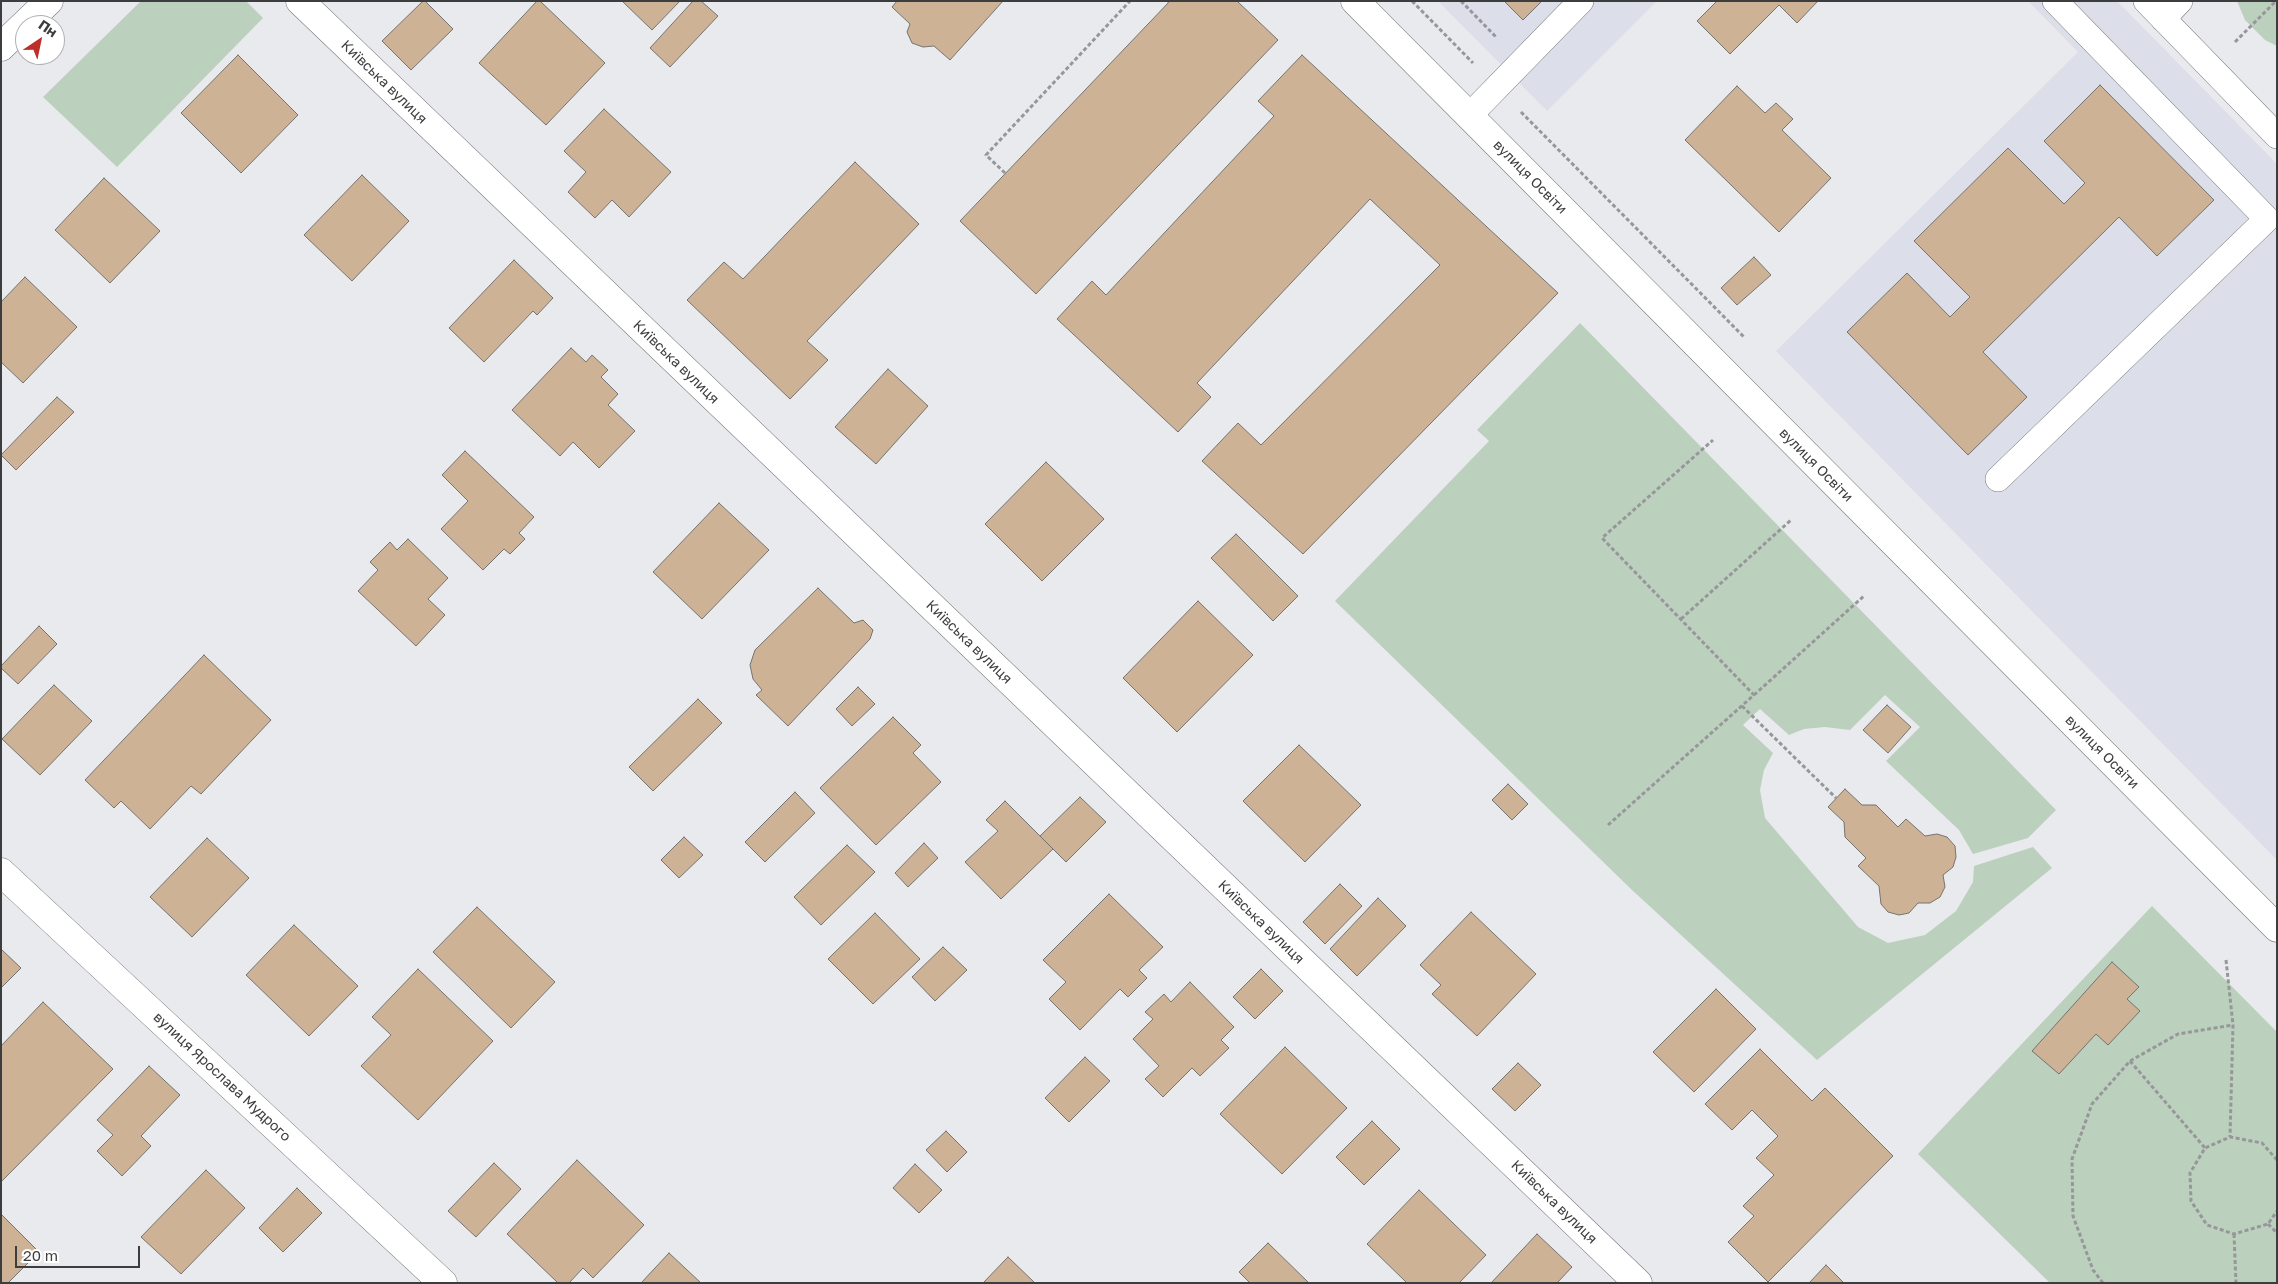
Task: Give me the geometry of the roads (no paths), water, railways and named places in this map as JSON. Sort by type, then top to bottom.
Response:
[{"type":"street","points":[[1,48],[49,1]]},
{"type":"street","name":"Київська вулиця","points":[[300,1],[1638,1283]]},
{"type":"street","name":"вулиця Освіти","points":[[1355,1],[2277,928]]},
{"type":"street","name":"вулиця Ярослава Мудрого","points":[[1,872],[443,1283]]},
{"type":"lane","points":[[1469,116],[1581,1]]},
{"type":"lane","points":[[1998,479],[2267,220],[2055,1]]},
{"type":"lane","points":[[2180,1],[2154,10],[2210,67],[2274,127]]}]
